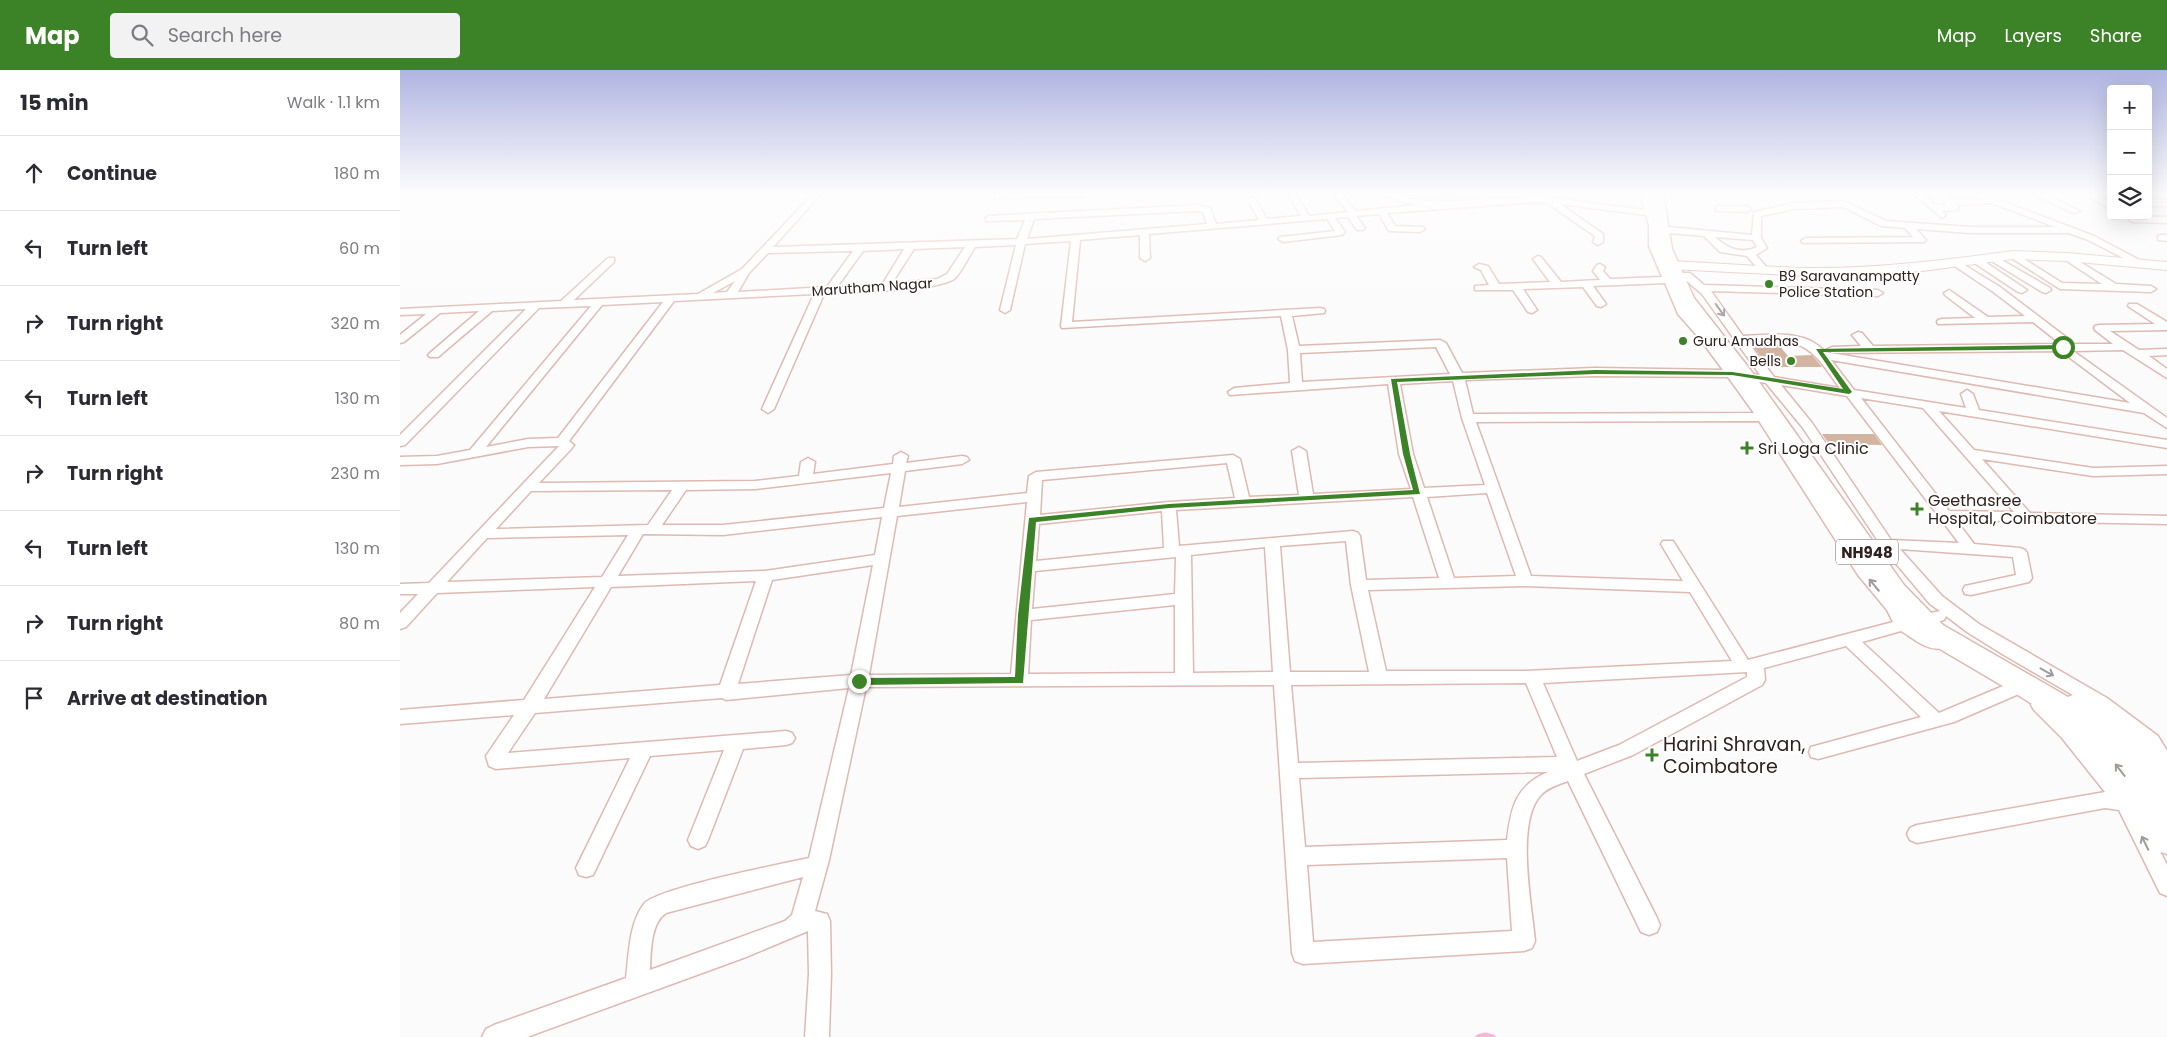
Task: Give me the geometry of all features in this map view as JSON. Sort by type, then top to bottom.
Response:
[{"type":"highway","name":"NH948","points":[[1662,238],[1664,249],[1681,274],[1685,299],[1752,377],[1894,592],[1933,632],[2029,687],[2060,707],[2088,732],[2115,762],[2142,797],[2167,839]]},
{"type":"highway","name":"NH948","points":[[1921,621],[2083,708],[2118,735],[2139,758],[2167,799]]},
{"type":"main road","points":[[1681,274],[1764,269],[1808,272],[1922,267],[2013,255],[2067,257],[2167,266]]},
{"type":"main road","points":[[1681,274],[1798,274],[1808,272]]},
{"type":"street","points":[[731,295],[745,272],[776,238]]},
{"type":"street","points":[[1005,310],[1022,238]]},
{"type":"street","points":[[765,250],[972,244],[1064,238]]},
{"type":"street","points":[[1076,238],[1066,326],[1320,311]]},
{"type":"street","points":[[1144,238],[1145,258]]},
{"type":"street","points":[[1283,239],[1291,238]]},
{"type":"street","points":[[1598,242],[1599,238]]},
{"type":"street","points":[[1711,238],[1723,250],[1750,254],[1762,248],[1756,238]]},
{"type":"street","points":[[1806,241],[1922,240],[1920,238]]},
{"type":"street","points":[[2088,238],[2140,263]]},
{"type":"street","name":"Marutham Nagar","points":[[400,312],[885,287],[939,282],[952,276],[972,244]]},
{"type":"street","points":[[885,287],[911,246]]},
{"type":"street","points":[[768,409],[825,290],[860,248]]},
{"type":"street","points":[[1750,254],[1764,269]]},
{"type":"street","points":[[2013,255],[2060,286],[2152,289]]},
{"type":"street","points":[[2067,257],[2114,287]]},
{"type":"street","points":[[1993,258],[2046,290]]},
{"type":"street","points":[[1538,259],[1558,285]]},
{"type":"street","points":[[564,304],[611,260]]},
{"type":"street","points":[[1976,260],[2022,290]]},
{"type":"street","points":[[1956,263],[1996,289],[2063,340],[2063,347]]},
{"type":"street","points":[[1480,267],[1485,268],[1496,288]]},
{"type":"street","points":[[1600,267],[1598,270],[1607,282]]},
{"type":"street","points":[[698,297],[745,272]]},
{"type":"street","points":[[1681,274],[1740,339],[1762,417],[1863,571],[1893,607],[1921,621],[2031,697],[2068,733],[2125,803],[2167,886]]},
{"type":"street","points":[[1479,288],[1586,284],[1681,274],[1878,293]]},
{"type":"street","points":[[1586,284],[1602,304]]},
{"type":"street","points":[[1517,288],[1532,310]]},
{"type":"street","points":[[1949,294],[1986,321]]},
{"type":"street","points":[[562,442],[671,298]]},
{"type":"street","points":[[474,453],[599,302]]},
{"type":"street","points":[[400,442],[536,305]]},
{"type":"street","points":[[2134,306],[2167,327]]},
{"type":"street","points":[[434,355],[489,308]]},
{"type":"street","points":[[400,340],[436,311]]},
{"type":"street","points":[[1286,314],[1294,350],[1296,386]]},
{"type":"street","points":[[1942,322],[2034,319]]},
{"type":"street","points":[[2167,327],[2100,328],[2125,347],[2167,374]]},
{"type":"street","points":[[1858,335],[1870,349]]},
{"type":"street","points":[[1740,339],[1791,339],[1802,341],[1820,353],[1967,543],[1962,548]]},
{"type":"street","points":[[1294,350],[1440,343],[1458,377],[1468,418],[1525,581]]},
{"type":"street","points":[[2063,347],[2167,424]]},
{"type":"street","points":[[1820,353],[1870,349],[2125,347]]},
{"type":"street","points":[[2137,353],[2167,352]]},
{"type":"street","points":[[1820,353],[2149,410]]},
{"type":"street","points":[[1234,392],[1394,380],[1595,372],[1752,377],[2167,444]]},
{"type":"street","points":[[1752,377],[1808,426],[1887,544],[1936,600],[2010,651],[2101,703],[2151,742],[2167,766]]},
{"type":"street","points":[[1394,380],[1406,454],[1448,583]]},
{"type":"street","points":[[1967,394],[1974,412]]},
{"type":"street","points":[[1926,404],[2026,517]]},
{"type":"street","points":[[1468,418],[1762,417]]},
{"type":"street","points":[[400,461],[437,460],[528,443],[562,442],[567,444],[400,623]]},
{"type":"street","points":[[1299,451],[1306,497]]},
{"type":"street","points":[[1969,453],[2094,472],[2167,470]]},
{"type":"street","points":[[1019,680],[1036,476],[1233,459],[1243,502]]},
{"type":"street","points":[[528,488],[755,485],[805,479],[900,461],[962,460]]},
{"type":"street","points":[[494,1037],[793,928],[801,921],[817,865],[859,681],[900,461]]},
{"type":"street","points":[[805,479],[808,462]]},
{"type":"street","points":[[682,485],[607,581],[530,708],[495,756],[496,761],[737,740],[786,738]]},
{"type":"street","points":[[1032,520],[1169,506],[1306,497],[1492,489]]},
{"type":"street","points":[[483,534],[723,530],[1034,497]]},
{"type":"street","points":[[1169,506],[1177,551],[1182,599],[1184,679]]},
{"type":"street","points":[[1945,515],[2167,520]]},
{"type":"street","points":[[1028,567],[1177,551],[1353,536],[1360,585],[1379,678]]},
{"type":"street","points":[[1272,542],[1304,953],[1524,941],[1516,849],[1520,812],[1534,789],[1571,767],[1626,750],[1756,680],[1749,665],[1668,544]]},
{"type":"street","points":[[1887,544],[2020,553],[2024,578],[1971,590]]},
{"type":"street","points":[[400,589],[766,576],[882,559]]},
{"type":"street","points":[[726,693],[766,576]]},
{"type":"street","points":[[1360,585],[1525,581],[1696,587]]},
{"type":"street","points":[[1023,615],[1182,599]]},
{"type":"street","points":[[400,717],[726,693],[859,681],[1532,677],[1749,665],[1921,621]]},
{"type":"street","points":[[1849,639],[1935,720]]},
{"type":"street","points":[[1532,677],[1571,767],[1648,925]]},
{"type":"street","points":[[1818,752],[1948,717],[2016,688]]},
{"type":"street","points":[[698,840],[737,740]]},
{"type":"street","points":[[586,868],[644,749]]},
{"type":"street","points":[[1290,771],[1571,767]]},
{"type":"street","points":[[1916,834],[2105,800],[2125,803]]},
{"type":"street","points":[[1296,856],[1516,849]]},
{"type":"street","points":[[637,986],[646,921],[652,911],[661,904],[674,899],[817,865]]},
{"type":"street","points":[[801,921],[819,921],[820,974],[817,1037]]},
{"type":"building","name":"Bells","points":[[1778,344],[1788,356],[1812,355],[1822,367],[1769,367],[1752,345]]},
{"type":"building","points":[[1822,434],[1874,434],[1882,445],[1829,444]]},
{"type":"waterway","points":[[1478,1037],[1485,1035],[1493,1037]]},
{"type":"place","name":"B9 Saravanampatty Police Station","points":[[1769,284]]},
{"type":"place","name":"Guru Amudhas","points":[[1683,341]]},
{"type":"place","name":"Bells","points":[[1791,361]]},
{"type":"place","name":"Sri Loga Clinic","points":[[1747,448]]},
{"type":"place","name":"Geethasree Hospital, Coimbatore","points":[[1917,509]]},
{"type":"place","name":"Harini Shravan, Coimbatore","points":[[1652,755]]},
{"type":"route","points":[[859,681],[1019,680],[1032,520],[1169,506],[1418,492],[1406,454],[1394,380],[1595,372],[1732,374],[1849,392],[1818,350],[2063,347]]}]
